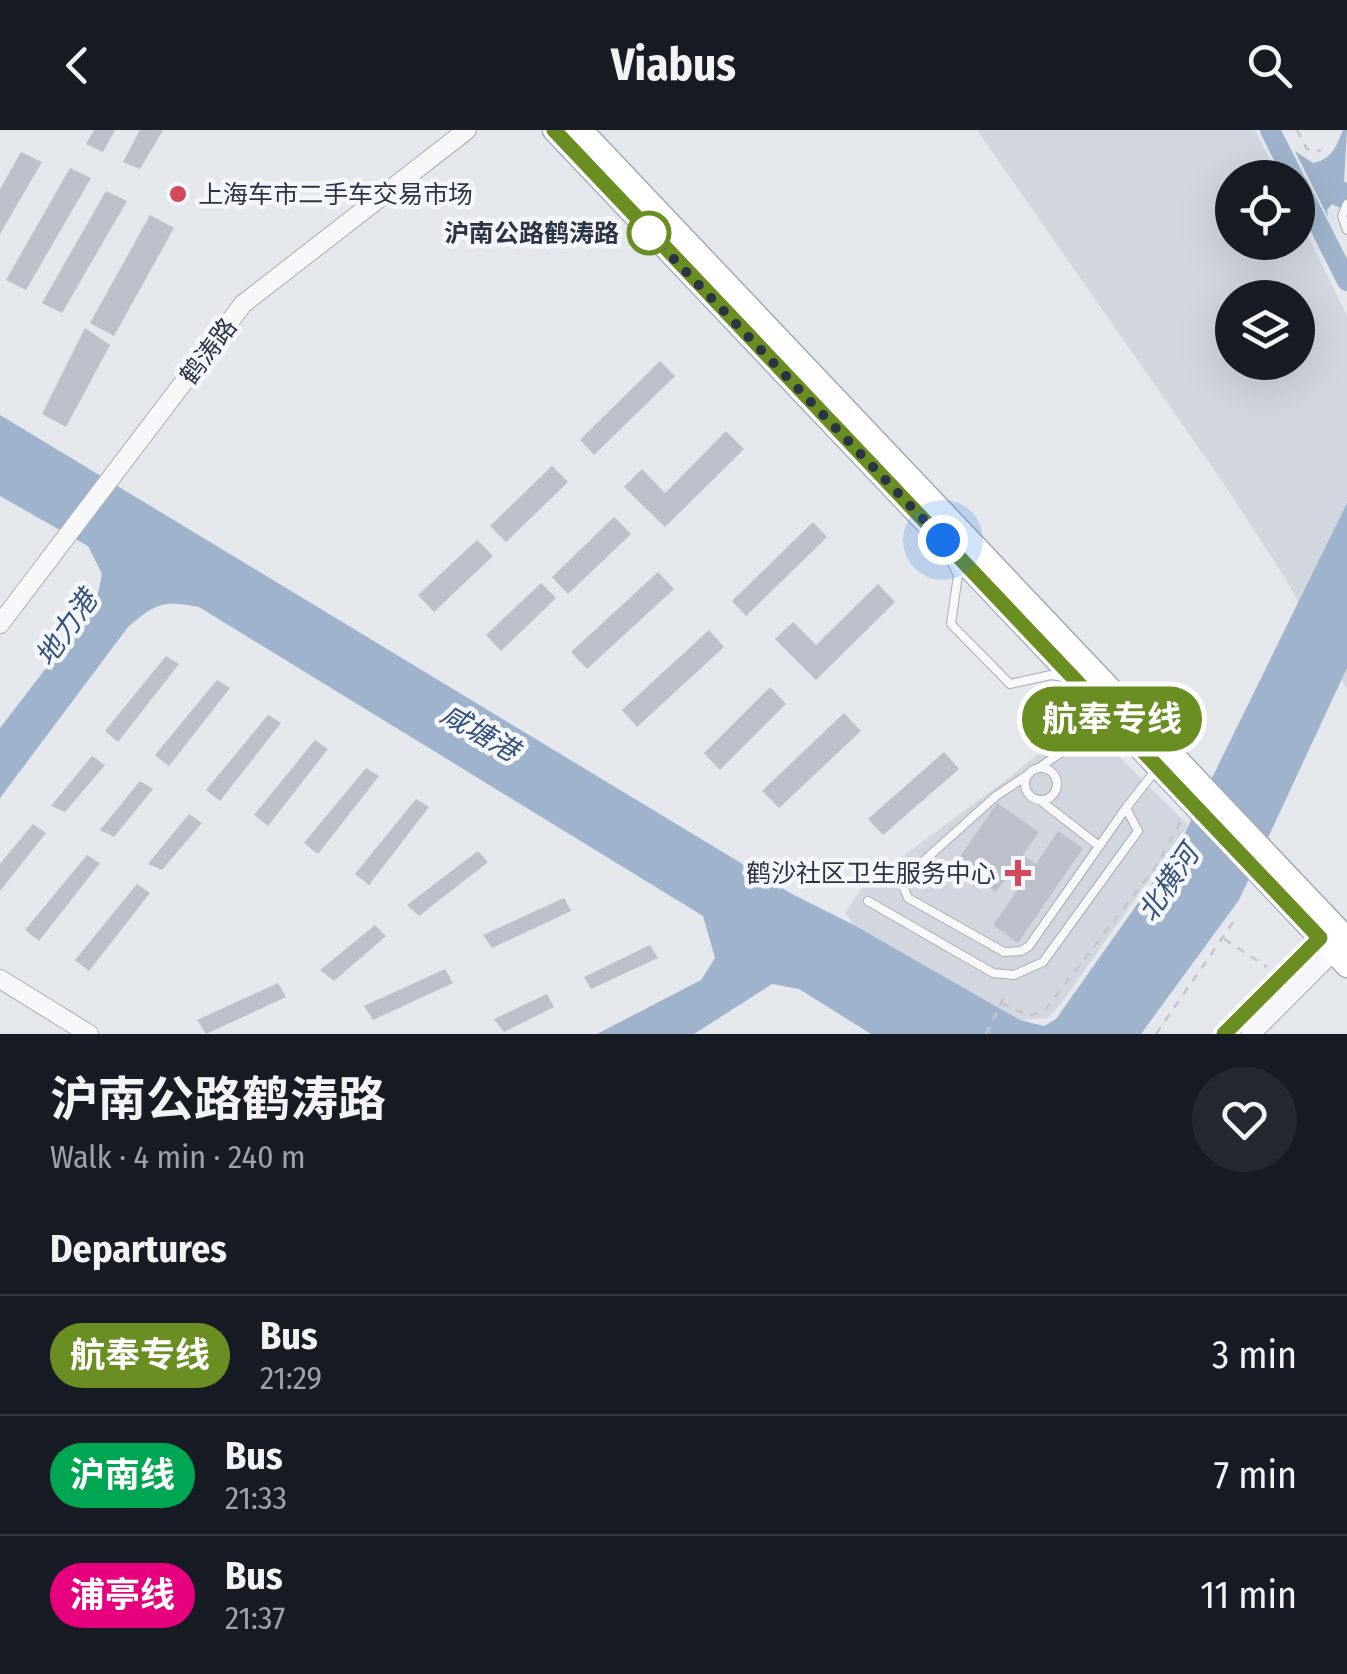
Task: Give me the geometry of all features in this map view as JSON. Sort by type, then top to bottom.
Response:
[{"type":"main road","points":[[554,130],[1158,768],[1195,792]]},
{"type":"main road","points":[[581,130],[1338,943]]},
{"type":"street","name":"鹤涛路","points":[[2,621],[243,304],[467,130]]},
{"type":"street","points":[[1224,1034],[1281,976],[1338,943]]},
{"type":"street","points":[[1252,1034],[1338,943]]},
{"type":"street","points":[[0,980],[89,1034]]},
{"type":"lane","points":[[1345,208],[1342,220],[1347,230]]},
{"type":"lane","points":[[943,540],[958,576],[951,624],[1010,684],[1051,675],[1074,679]]},
{"type":"lane","points":[[1103,710],[1062,752],[996,796],[908,875],[903,886],[905,895],[997,950],[1022,951],[1158,768]]},
{"type":"lane","points":[[1038,768],[1049,770],[1057,784],[1050,798],[1040,801]]},
{"type":"lane","points":[[1028,774],[1025,789],[1031,797],[1100,846]]},
{"type":"lane","points":[[868,901],[993,973],[1014,976],[1050,954],[1138,831],[1126,808]]},
{"type":"path","points":[[1297,130],[1307,149],[1320,151]]},
{"type":"path","points":[[1001,1003],[1029,1016],[1045,1010],[1155,868],[1195,792]]},
{"type":"path","points":[[1159,1033],[1234,921]]},
{"type":"path","points":[[1224,939],[1281,976]]},
{"type":"path","points":[[986,1034],[1007,991]]},
{"type":"shaded area","points":[[977,130],[1255,130],[1270,160],[1215,160],[1215,260],[1315,260],[1315,251],[1347,316],[1347,689],[1285,578]]},
{"type":"shaded area","name":"鹤沙社区卫生服务中心","points":[[1081,719],[1188,825],[1062,1002],[1048,1018],[1020,1020],[854,925],[845,913],[864,885]]},
{"type":"water","points":[[1343,130],[1347,130],[1347,211],[1332,204],[1327,210],[1328,217],[1315,191],[1315,162],[1332,151]]},
{"type":"water","points":[[0,415],[792,894],[1020,1020],[1044,1026],[1056,1019],[1179,845],[1347,503],[1347,668],[1239,900],[1141,1034],[871,1034],[799,989],[772,984],[694,1034],[597,1034],[701,980],[715,958],[703,916],[199,607],[160,605],[128,627],[0,798],[0,728],[96,603],[102,574],[88,546],[0,496]]},
{"type":"building","points":[[94,130],[115,130],[103,152],[86,144]]},
{"type":"building","points":[[140,130],[163,130],[140,169],[123,162]]},
{"type":"building","points":[[21,152],[42,162],[0,234],[0,189]]},
{"type":"building","points":[[70,168],[91,178],[26,290],[6,280]]},
{"type":"building","points":[[106,191],[127,201],[62,313],[42,303]]},
{"type":"building","points":[[150,215],[174,228],[114,336],[90,323]]},
{"type":"building","points":[[85,328],[110,345],[66,427],[42,414]]},
{"type":"building","points":[[660,361],[675,376],[594,455],[580,440]]},
{"type":"building","points":[[726,431],[744,449],[665,527],[624,487],[642,469],[665,493]]},
{"type":"building","points":[[552,466],[568,482],[506,542],[490,526]]},
{"type":"building","points":[[614,517],[631,534],[568,594],[552,577]]},
{"type":"building","points":[[813,522],[827,537],[746,616],[732,601]]},
{"type":"building","points":[[477,540],[493,556],[434,612],[418,595]]},
{"type":"building","points":[[658,572],[674,589],[587,669],[571,652]]},
{"type":"building","points":[[541,583],[556,598],[501,651],[486,635]]},
{"type":"building","points":[[878,584],[895,602],[816,680],[775,639],[793,622],[816,645]]},
{"type":"building","points":[[709,630],[724,647],[637,727],[622,710]]},
{"type":"building","points":[[166,656],[179,664],[118,742],[105,731]]},
{"type":"building","points":[[217,680],[230,688],[169,766],[155,755]]},
{"type":"building","points":[[770,687],[786,704],[720,770],[704,753]]},
{"type":"building","points":[[844,713],[861,731],[779,808],[762,791]]},
{"type":"building","points":[[268,715],[281,723],[220,801],[206,790]]},
{"type":"building","points":[[315,740],[328,749],[268,826],[254,815]]},
{"type":"building","points":[[944,752],[959,769],[883,835],[868,819]]},
{"type":"building","points":[[92,756],[105,765],[65,812],[51,806]]},
{"type":"building","points":[[366,768],[379,776],[318,854],[304,843]]},
{"type":"building","points":[[140,781],[153,789],[114,837],[100,830]]},
{"type":"building","points":[[416,799],[429,807],[369,885],[355,874]]},
{"type":"building","points":[[997,803],[1039,832],[1023,855],[1036,864],[1058,831],[1083,848],[1018,943],[993,925],[1025,879],[1012,870],[996,892],[955,864]]},
{"type":"building","points":[[189,814],[202,823],[162,870],[148,864]]},
{"type":"building","points":[[33,824],[46,833],[0,891],[0,864]]},
{"type":"building","points":[[478,851],[488,862],[419,916],[407,905]]},
{"type":"building","points":[[87,855],[100,863],[39,941],[25,930]]},
{"type":"building","points":[[137,884],[150,893],[89,971],[75,960]]},
{"type":"building","points":[[564,898],[571,911],[492,948],[483,935]]},
{"type":"building","points":[[375,925],[386,936],[334,981],[320,970]]},
{"type":"building","points":[[650,945],[658,958],[591,989],[584,977]]},
{"type":"building","points":[[445,969],[453,983],[373,1020],[364,1006]]},
{"type":"building","points":[[278,983],[286,997],[206,1034],[197,1020]]},
{"type":"building","points":[[547,994],[554,1007],[504,1032],[494,1019]]},
{"type":"waterway","points":[[1270,130],[1285,160]]},
{"type":"waterway","points":[[1315,218],[1347,281]]},
{"type":"bus line","name":"航奉专线","points":[[554,130],[1320,938],[1224,1034]]},
{"type":"place","name":"上海车市二手车交易市场","points":[[178,194]]},
{"type":"place","name":"沪南公路鹤涛路","points":[[649,233]]},
{"type":"place","name":"鹤沙社区卫生服务中心","points":[[1018,873]]},
{"type":"route","points":[[649,233],[943,540]]},
{"type":"water label","name":"地力港","points":[[66,628]]},
{"type":"water label","name":"咸塘港","points":[[480,732]]},
{"type":"water label","name":"北横河","points":[[1168,883]]}]
